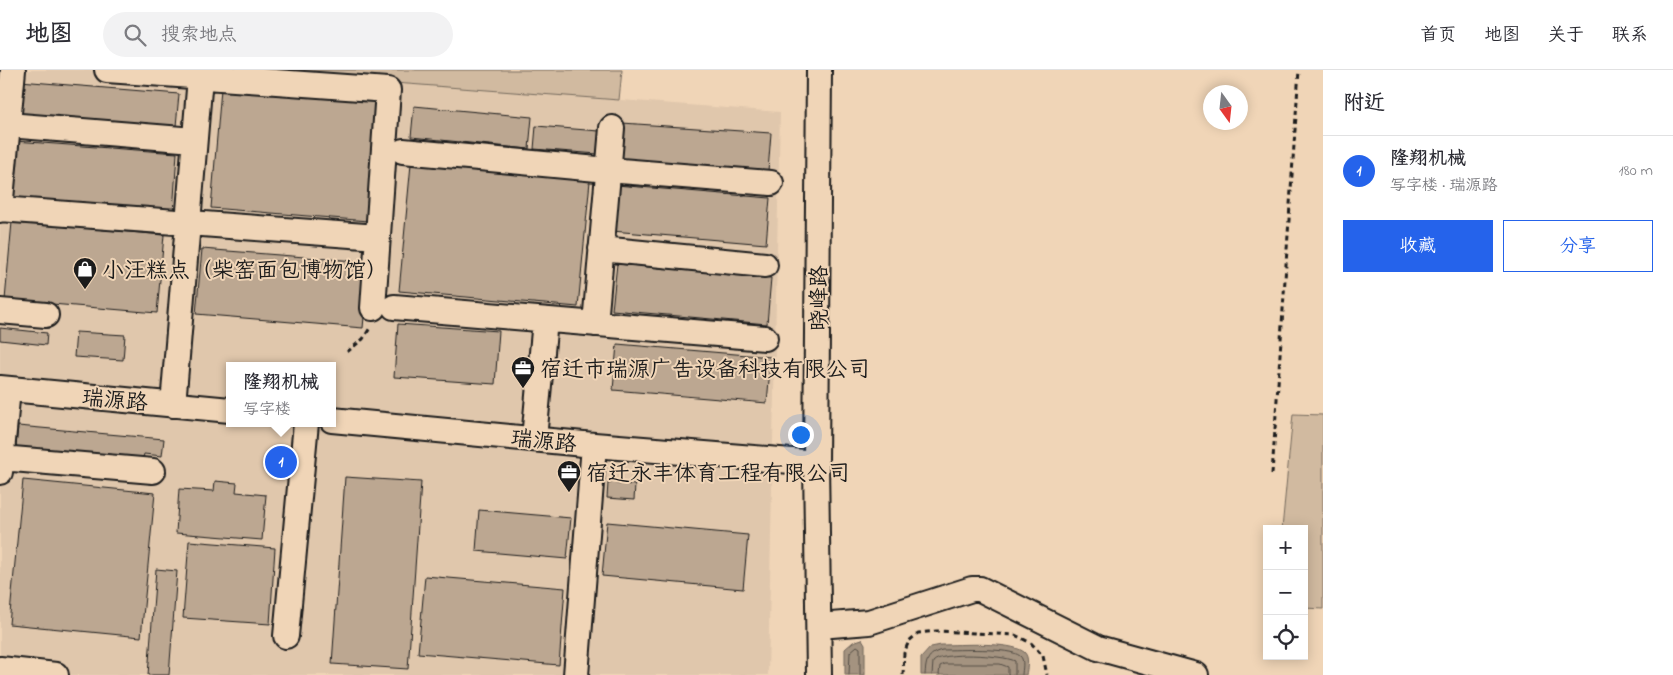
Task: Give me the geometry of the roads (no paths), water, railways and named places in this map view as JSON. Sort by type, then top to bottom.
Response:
[{"type":"street","points":[[13,70],[0,210],[378,237]]},
{"type":"street","points":[[107,70],[388,90],[378,237],[384,308],[765,338]]},
{"type":"street","name":"晓峰路","points":[[818,675],[816,463],[819,70]]},
{"type":"street","points":[[173,405],[200,77]]},
{"type":"street","points":[[8,125],[194,140]]},
{"type":"street","points":[[595,324],[612,128]]},
{"type":"street","points":[[403,151],[771,183]]},
{"type":"street","points":[[601,249],[765,265]]},
{"type":"street","points":[[0,311],[46,315]]},
{"type":"street","points":[[534,439],[545,320]]},
{"type":"street","points":[[4,389],[1,465],[153,471]]},
{"type":"street","name":"瑞源路","points":[[4,389],[226,410]]},
{"type":"street","name":"瑞源路","points":[[336,420],[594,445],[816,463]]},
{"type":"street","points":[[286,636],[306,427]]},
{"type":"street","points":[[576,675],[594,445]]},
{"type":"street","points":[[819,626],[869,622],[972,589],[980,589],[1098,648],[1196,675]]},
{"type":"street","points":[[3,665],[56,675]]},
{"type":"water","points":[[862,639],[865,644],[865,675],[845,675],[845,649],[853,642]]},
{"type":"water","points":[[984,644],[1008,646],[1017,649],[1026,654],[1028,663],[1026,675],[921,675],[921,658],[931,647]]},
{"type":"place","name":"小汪糕点（柴窑面包博物馆）","points":[[85,290]]},
{"type":"place","name":"宿迁市瑞源广告设备科技有限公司","points":[[523,389]]},
{"type":"place","name":"隆翔机械","points":[[281,462]]},
{"type":"place","name":"宿迁永丰体育工程有限公司","points":[[569,493]]}]
